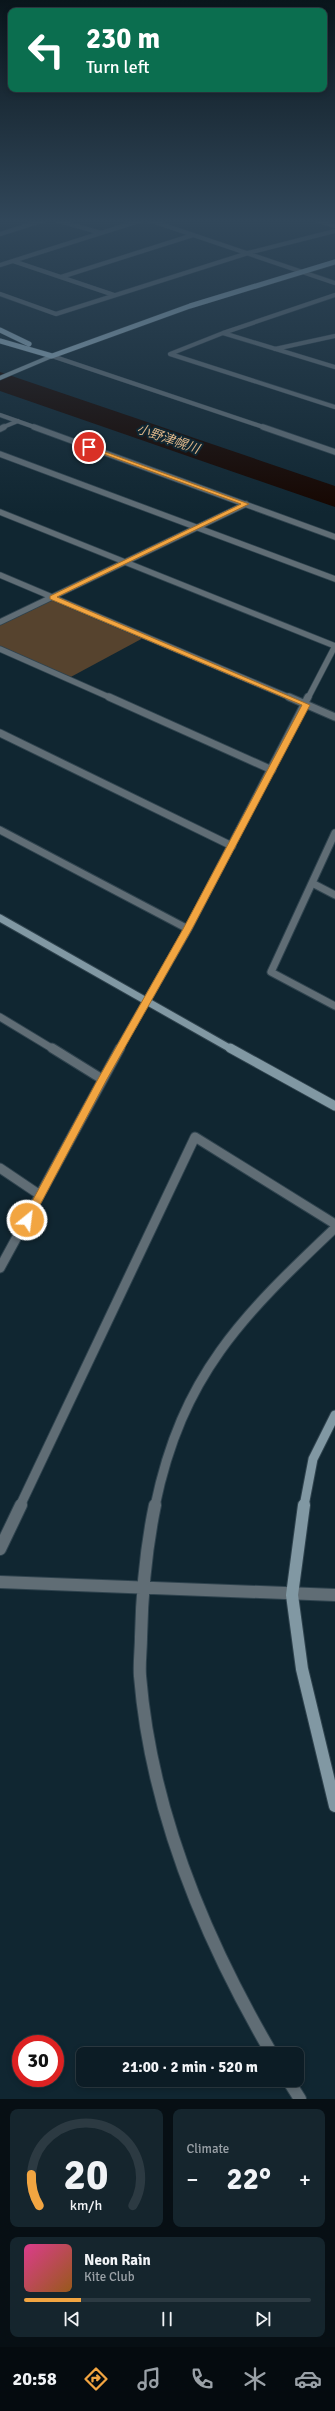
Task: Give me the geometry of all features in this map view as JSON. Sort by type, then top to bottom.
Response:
[{"type":"main road","points":[[0,340],[52,356],[157,318]]},
{"type":"main road","points":[[0,330],[52,356]]},
{"type":"street","points":[[267,318],[223,333],[170,354],[335,407]]},
{"type":"street","points":[[223,333],[335,367]]},
{"type":"street","points":[[274,349],[335,336]]},
{"type":"street","points":[[0,378],[52,356],[335,452]]},
{"type":"street","points":[[0,415],[335,537]]},
{"type":"street","points":[[0,430],[18,421]]},
{"type":"street","points":[[0,454],[335,580]]},
{"type":"street","points":[[0,622],[246,504]]},
{"type":"street","points":[[0,512],[335,646],[306,705],[188,929],[102,1079],[0,1268]]},
{"type":"street","points":[[0,575],[335,717]]},
{"type":"street","points":[[0,649],[272,770]]},
{"type":"street","points":[[0,733],[232,846]]},
{"type":"street","points":[[0,830],[188,929]]},
{"type":"street","points":[[335,833],[272,972],[335,1006]]},
{"type":"street","points":[[312,883],[335,895]]},
{"type":"street","points":[[0,918],[146,1002],[335,1106]]},
{"type":"street","points":[[0,1017],[102,1079]]},
{"type":"street","points":[[0,1549],[195,1137],[335,1224]]},
{"type":"street","points":[[0,1168],[40,1195]]},
{"type":"street","points":[[268,2047],[245,2010],[194,1898],[159,1793],[140,1674],[143,1587],[149,1537],[160,1481],[180,1422],[211,1362],[261,1299],[335,1228]]},
{"type":"street","points":[[335,1415],[313,1459],[300,1524],[292,1595],[302,1669],[335,1806]]},
{"type":"street","points":[[0,1582],[143,1587],[292,1595],[335,1595]]},
{"type":"street","points":[[292,2087],[300,2099]]},
{"type":"shaded area","points":[[52,597],[145,637],[67,679],[0,649],[0,622]]},
{"type":"waterway","name":"小野津幌川","points":[[0,381],[335,497]]},
{"type":"route","points":[[27,1220],[102,1079],[188,929],[306,705],[52,597],[246,504],[89,447]]}]
